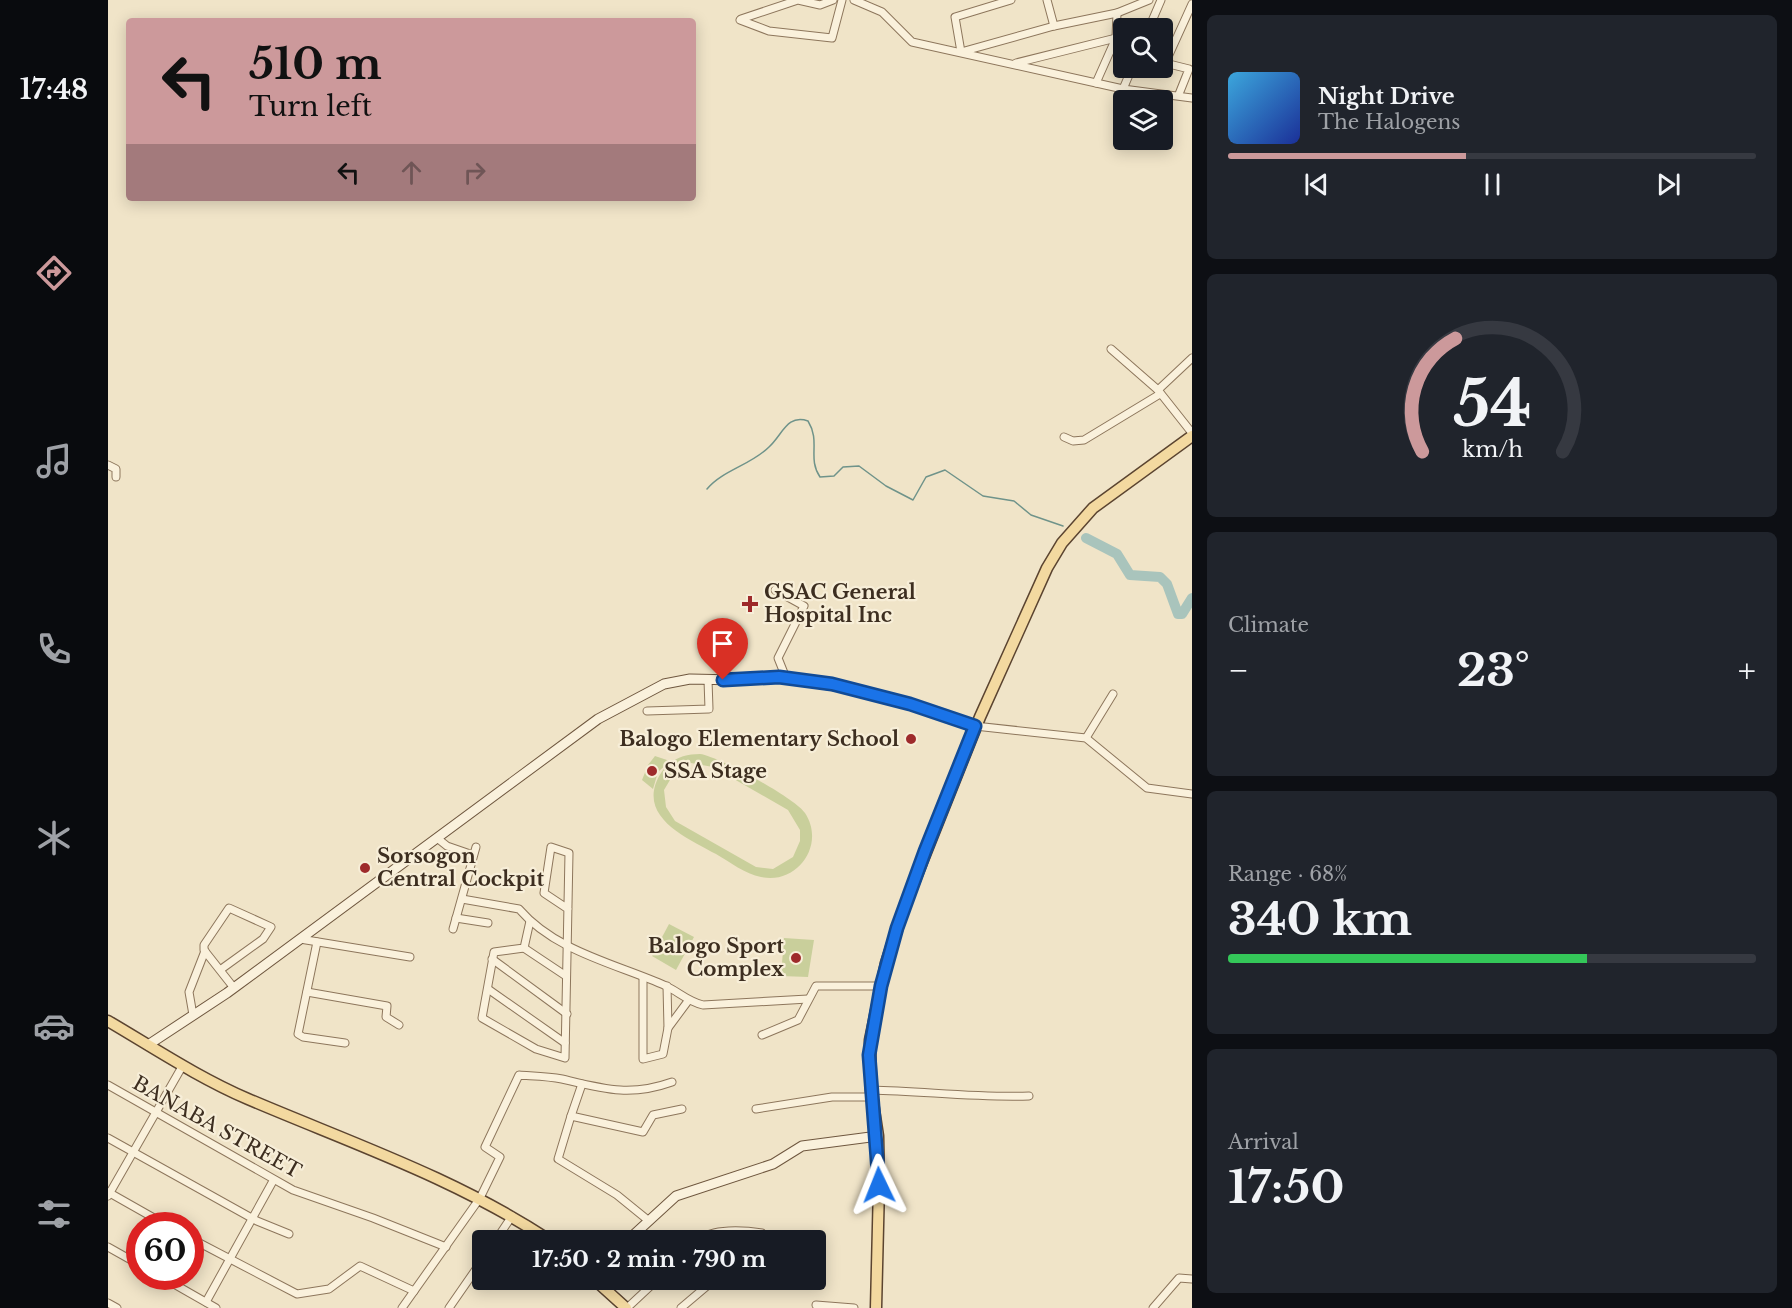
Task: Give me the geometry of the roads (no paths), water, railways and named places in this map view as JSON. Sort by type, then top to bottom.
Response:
[{"type":"main road","points":[[876,1308],[878,1136],[872,1093],[870,1040],[881,986],[909,894],[975,726],[1047,568],[1062,543],[1093,508],[1192,435]]},
{"type":"main road","points":[[108,1021],[183,1065],[246,1098],[390,1156],[480,1198],[534,1230]]},
{"type":"main road","points":[[606,1290],[626,1308]]},
{"type":"street","points":[[833,0],[820,5],[798,0],[740,20],[770,31],[832,39],[842,0]]},
{"type":"street","points":[[854,0],[882,12],[912,42],[1122,89],[1179,94],[1192,98]]},
{"type":"street","points":[[961,52],[955,17],[1011,0]]},
{"type":"street","points":[[1047,0],[1054,26]]},
{"type":"street","points":[[961,52],[1054,26],[1117,13],[1149,0]]},
{"type":"street","points":[[1153,18],[1161,0]]},
{"type":"street","points":[[1179,94],[1191,67],[1169,64],[1168,57],[1192,4]]},
{"type":"street","points":[[1117,13],[1117,18]]},
{"type":"street","points":[[1014,64],[1113,39]]},
{"type":"street","points":[[1096,83],[1113,45]]},
{"type":"street","points":[[1122,89],[1127,78]]},
{"type":"street","points":[[1112,349],[1159,392],[1192,435]]},
{"type":"street","points":[[1065,438],[1084,440],[1159,392],[1192,358]]},
{"type":"street","points":[[108,465],[116,469],[116,477]]},
{"type":"street","points":[[775,590],[804,606],[778,658],[786,678]]},
{"type":"street","points":[[148,1045],[234,988],[598,719],[664,684],[690,679],[786,678],[847,688],[910,704],[975,726],[1086,738],[1148,788],[1192,794]]},
{"type":"street","points":[[647,711],[709,709],[708,680]]},
{"type":"street","points":[[1086,738],[1113,694]]},
{"type":"street","points":[[437,838],[447,846],[473,855]]},
{"type":"street","points":[[453,929],[476,847]]},
{"type":"street","points":[[566,976],[524,948],[494,952],[482,1018],[536,1049],[565,1058],[567,1014],[569,853],[551,847],[544,893],[568,909]]},
{"type":"street","points":[[462,899],[519,909],[530,921],[567,946],[643,979],[667,986],[688,1001],[703,1005],[808,999]]},
{"type":"street","points":[[220,970],[263,939],[271,927],[229,908],[204,945],[205,951],[234,988]]},
{"type":"street","points":[[456,918],[489,923]]},
{"type":"street","points":[[524,948],[530,921]]},
{"type":"street","points":[[300,939],[410,957]]},
{"type":"street","points":[[316,942],[299,1036],[345,1043]]},
{"type":"street","points":[[193,1015],[189,992],[205,951]]},
{"type":"street","points":[[492,959],[567,1014]]},
{"type":"street","points":[[643,979],[643,1059],[663,1054],[668,1028],[667,986]]},
{"type":"street","points":[[762,1035],[798,1020],[816,986],[881,986]]},
{"type":"street","points":[[488,989],[565,1043]]},
{"type":"street","points":[[307,992],[387,1006],[386,1017],[399,1025]]},
{"type":"street","points":[[668,1028],[688,1001]]},
{"type":"street","points":[[143,1212],[109,1193],[183,1065]]},
{"type":"street","points":[[402,1308],[480,1198],[500,1157],[485,1147],[519,1075],[561,1079],[624,1092],[654,1088],[672,1082]]},
{"type":"street","points":[[582,1084],[558,1159],[617,1195],[649,1221]]},
{"type":"street","name":"BANABA STREET","points":[[108,1085],[273,1181],[446,1247]]},
{"type":"street","points":[[756,1109],[872,1093],[926,1091],[965,1096],[1029,1096]]},
{"type":"street","points":[[571,1116],[643,1132],[653,1115],[682,1109]]},
{"type":"street","points":[[639,1230],[676,1196],[773,1164],[801,1146],[878,1136]]},
{"type":"street","points":[[108,1138],[252,1218],[289,1234]]},
{"type":"street","points":[[206,1302],[273,1181]]},
{"type":"street","points":[[503,1230],[512,1216]]},
{"type":"street","points":[[204,1246],[297,1294],[329,1289],[360,1266],[414,1291]]},
{"type":"street","points":[[108,1247],[126,1257]]},
{"type":"street","points":[[449,1308],[472,1275]]},
{"type":"street","points":[[1153,1308],[1179,1278],[1192,1279]]},
{"type":"street","points":[[185,1290],[216,1308]]},
{"type":"street","points":[[626,1308],[646,1290]]},
{"type":"street","points":[[681,1308],[702,1290]]},
{"type":"street","points":[[108,1303],[117,1308]]},
{"type":"street","points":[[816,1305],[854,1308]]},
{"type":"waterway","points":[[707,489],[721,477],[762,453],[790,423],[801,420],[808,421],[812,429],[814,463],[820,477],[834,476],[843,467],[859,466],[886,486],[913,500],[926,477],[945,470],[983,496],[1014,501],[1031,515],[1063,526]]},
{"type":"waterway","points":[[1086,538],[1117,554],[1130,575],[1160,577],[1167,584],[1178,614],[1182,614],[1192,598]]},
{"type":"place","name":"GSAC General Hospital Inc","points":[[750,604]]},
{"type":"place","name":"Balogo Elementary School","points":[[911,739]]},
{"type":"place","name":"SSA Stage","points":[[652,771]]},
{"type":"place","name":"Sorsogon Central Cockpit","points":[[365,868]]},
{"type":"place","name":"Balogo Sport Complex","points":[[796,958]]}]
